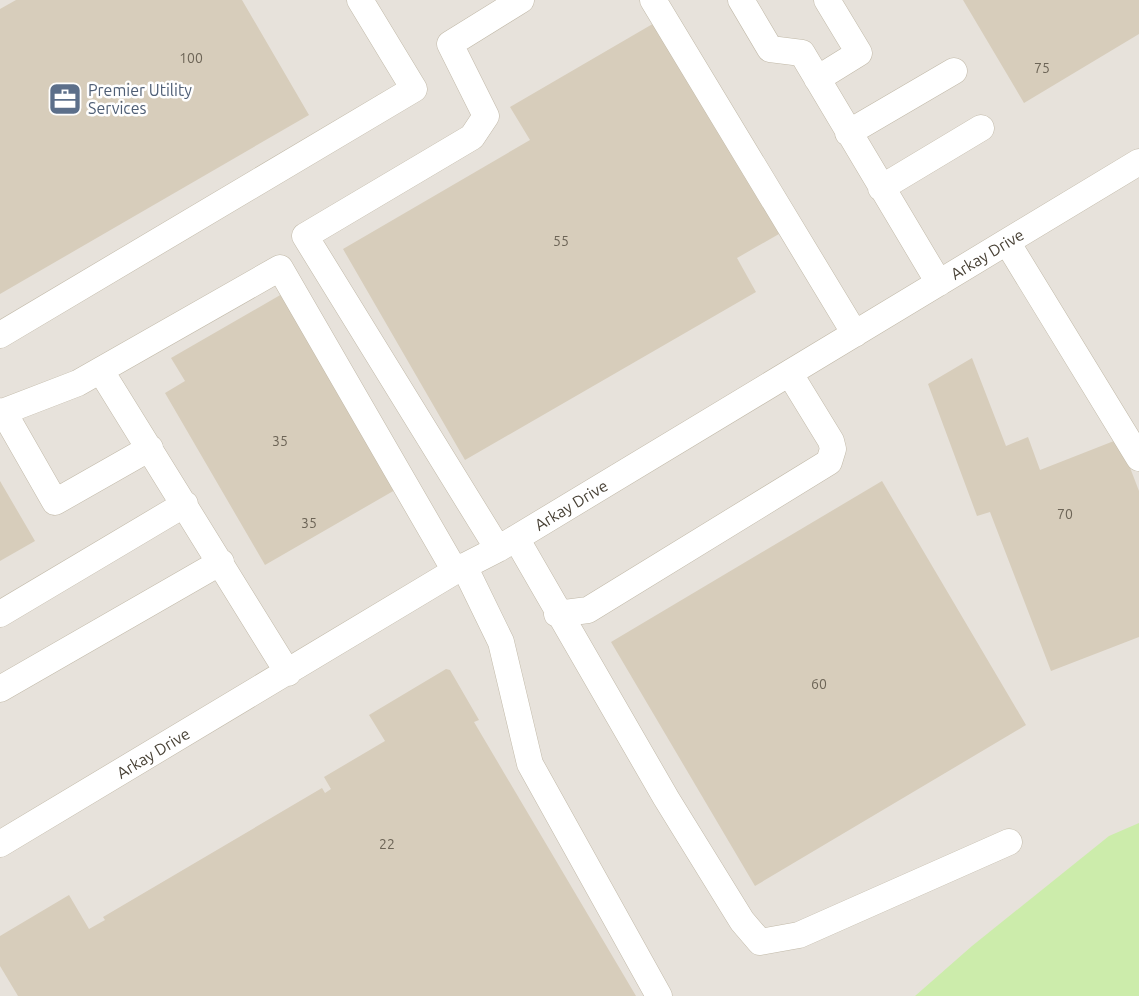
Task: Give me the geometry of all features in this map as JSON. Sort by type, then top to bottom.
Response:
[{"type":"street","points":[[0,335],[414,89],[360,0]]},
{"type":"street","points":[[521,0],[450,44],[486,116],[472,137],[305,236],[507,544],[557,614],[742,921],[760,942],[799,935],[1009,842]]},
{"type":"street","points":[[653,0],[855,334]]},
{"type":"street","points":[[741,0],[770,49],[802,53],[939,283]]},
{"type":"street","points":[[817,79],[859,53],[827,0]]},
{"type":"street","points":[[848,133],[954,71]]},
{"type":"street","points":[[881,188],[981,128]]},
{"type":"street","name":"Arkay Drive","points":[[0,844],[459,569],[507,544],[1139,162]]},
{"type":"street","points":[[1007,242],[1139,458]]},
{"type":"street","points":[[150,448],[55,502],[2,412],[78,383],[280,268],[501,642],[530,764],[659,996]]},
{"type":"street","points":[[101,371],[288,673]]},
{"type":"street","points":[[557,614],[588,610],[830,462],[833,449],[831,441],[790,374]]},
{"type":"street","points":[[0,614],[185,504]]},
{"type":"street","points":[[0,689],[221,562]]},
{"type":"shaded area","points":[[0,0],[1139,0],[1139,996],[0,996]]},
{"type":"green space","points":[[1139,823],[1139,996],[915,996],[972,946],[1109,836]]},
{"type":"building","points":[[16,0],[242,0],[309,115],[0,294],[0,9]]},
{"type":"building","points":[[963,0],[1139,0],[1139,34],[1024,103]]},
{"type":"building","points":[[656,22],[779,234],[737,258],[756,292],[465,460],[343,249],[530,140],[510,107]]},
{"type":"building","points":[[282,294],[395,490],[265,565],[165,393],[185,381],[171,358]]},
{"type":"building","points":[[972,358],[1006,446],[1028,437],[1040,470],[1119,439],[1139,491],[1139,637],[1051,671],[990,512],[977,516],[928,384]]},
{"type":"building","points":[[0,481],[35,541],[0,561]]},
{"type":"building","points":[[882,481],[1026,725],[755,886],[611,642]]},
{"type":"building","points":[[446,669],[450,670],[479,720],[474,722],[636,996],[18,996],[0,966],[0,936],[69,895],[89,929],[105,920],[103,917],[322,788],[325,793],[331,789],[324,777],[385,741],[369,715]]},
{"type":"place","name":"Premier Utility Services","points":[[65,99]]}]
